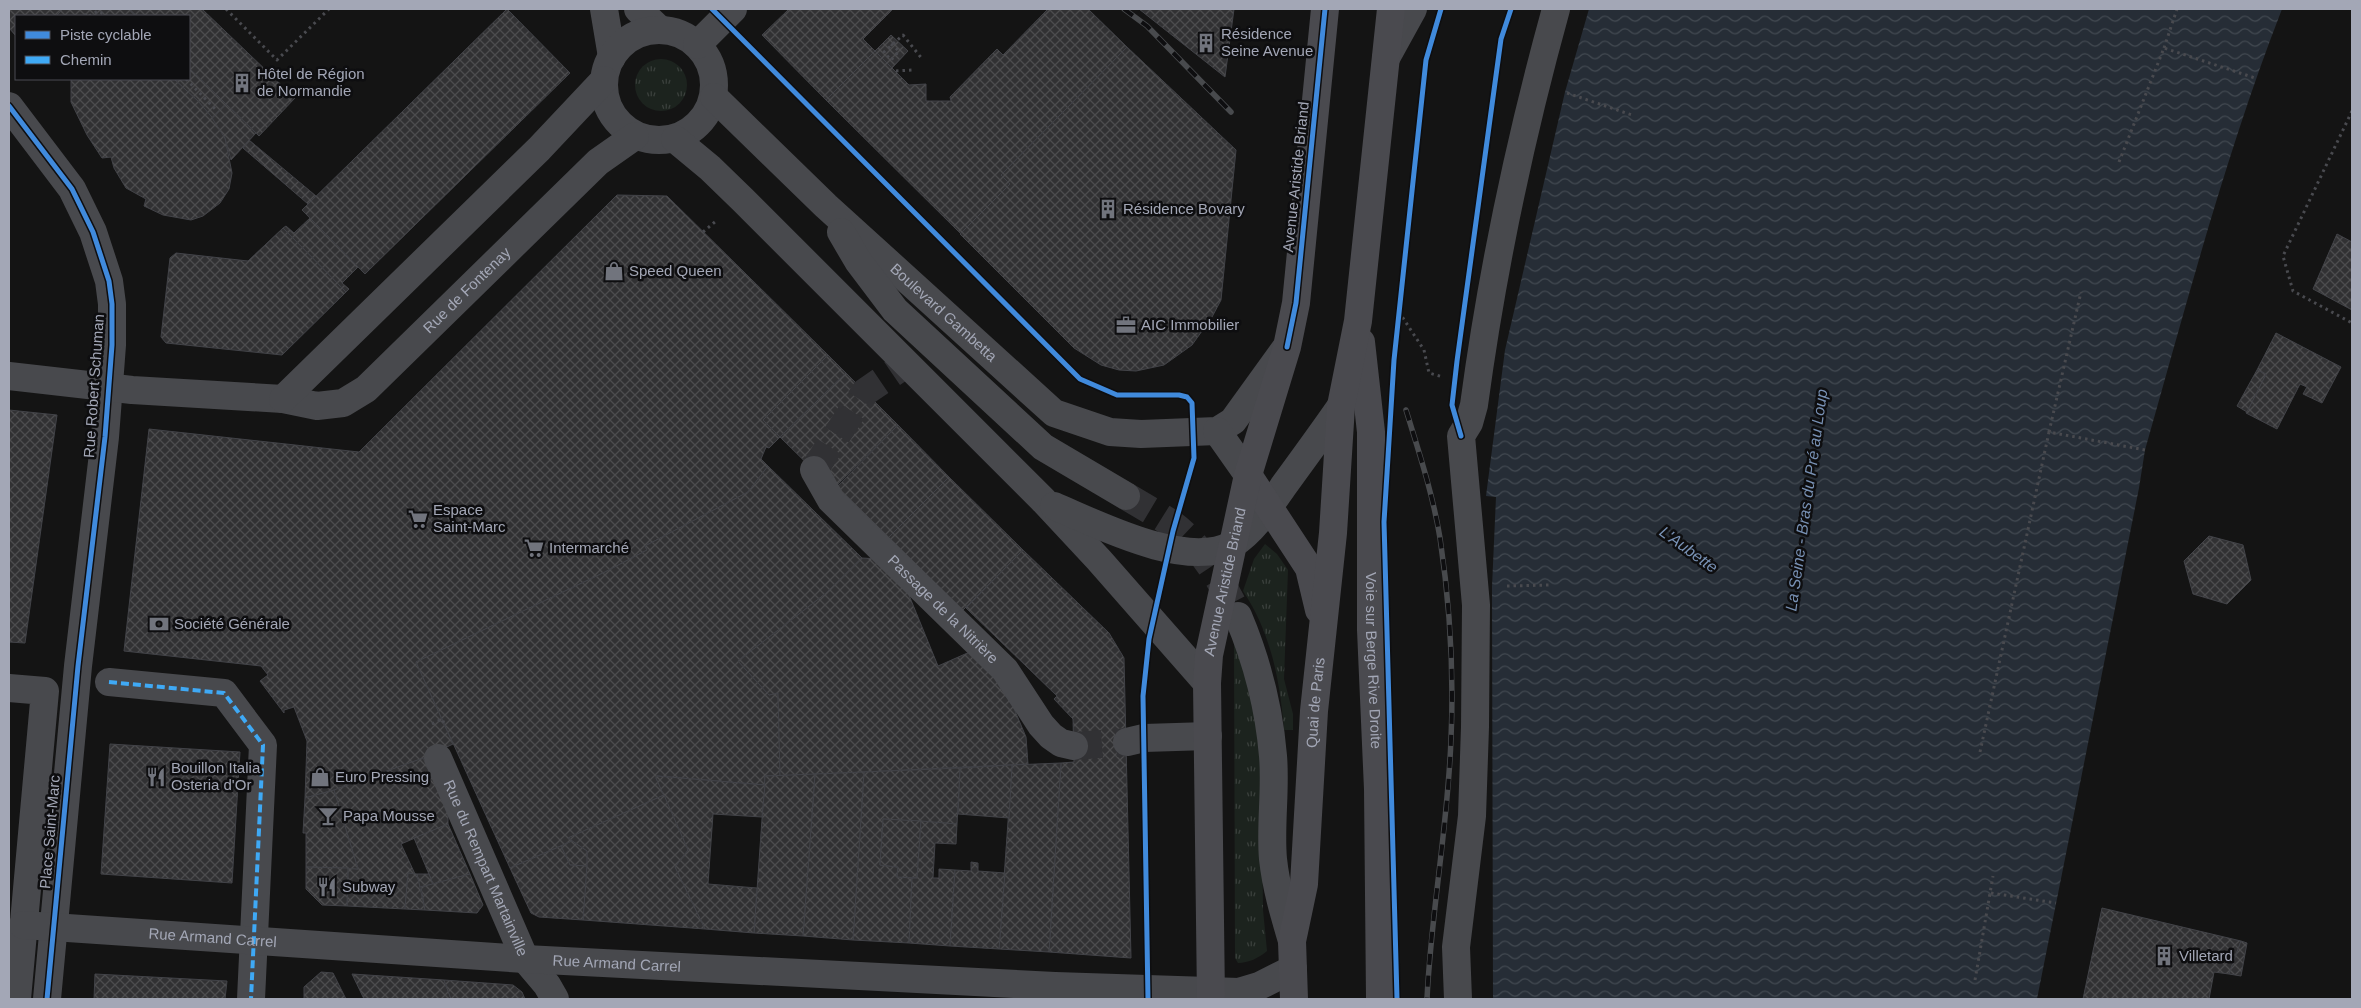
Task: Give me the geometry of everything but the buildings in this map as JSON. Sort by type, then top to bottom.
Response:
[{"type":"main road","name":"Avenue Aristide Briand","points":[[1207,684],[1208,655],[1248,475],[1287,347],[1296,303],[1325,9]]},
{"type":"main road","points":[[1341,406],[1358,321],[1391,9]]},
{"type":"main road","name":"Voie sur Berge Rive Droite","points":[[1358,321],[1371,432],[1371,630],[1378,783],[1380,999]]},
{"type":"main road","name":"Quai de Paris","points":[[1294,999],[1292,941],[1304,884],[1314,711],[1333,533],[1341,406]]},
{"type":"main road","points":[[1248,475],[1309,568],[1323,629]]},
{"type":"main road","points":[[1207,684],[1211,995]]},
{"type":"street","points":[[283,399],[539,150],[608,68],[621,45],[633,36],[659,29],[675,32],[698,45],[709,60],[715,78],[714,98],[706,116],[693,130],[675,139],[655,141],[635,136],[621,126],[611,113],[605,97],[608,68],[604,9]]},
{"type":"street","points":[[638,9],[659,29]]},
{"type":"street","points":[[698,45],[733,9]]},
{"type":"street","points":[[1386,58],[1412,9]]},
{"type":"street","points":[[1458,999],[1456,947],[1472,816],[1476,699],[1476,605],[1461,436],[1469,423],[1474,405],[1496,263],[1536,82],[1556,9]]},
{"type":"street","name":"Boulevard Gambetta","points":[[714,98],[826,206],[1054,413],[1110,432],[1141,434],[1217,431]]},
{"type":"street","name":"Rue Robert Schuman","points":[[9,106],[72,189],[93,232],[109,281],[112,304],[110,388],[78,666]]},
{"type":"street","name":"Rue de Fontenay","points":[[9,376],[110,388],[283,399],[317,406],[343,403],[366,389],[598,162],[635,136]]},
{"type":"street","points":[[675,139],[710,168],[1044,501],[1207,684]]},
{"type":"street","points":[[826,206],[858,261],[895,310],[1043,447],[1126,496]]},
{"type":"street","points":[[1248,475],[1217,431],[1233,421],[1287,347]]},
{"type":"street","points":[[1044,501],[1106,528],[1169,548],[1192,552],[1213,552],[1232,544],[1257,523],[1341,406]]},
{"type":"street","name":"Passage de la Nitrière","points":[[814,470],[831,500],[1004,670],[1051,736],[1061,743],[1074,746]]},
{"type":"street","points":[[1238,616],[1255,656],[1267,703],[1274,757],[1273,858],[1279,896],[1292,941]]},
{"type":"street","name":"Place Saint-Marc","points":[[47,999],[78,666]]},
{"type":"street","points":[[109,682],[224,693],[263,745],[251,999]]},
{"type":"street","name":"Place Saint-Marc","points":[[9,688],[45,691],[17,999]]},
{"type":"street","points":[[1127,742],[1144,738],[1208,736]]},
{"type":"street","name":"Rue du Rempart Martainville","points":[[438,758],[525,959],[552,992],[555,999]]},
{"type":"street","name":"Rue Armand Carrel","points":[[23,925],[525,959],[1211,995],[1239,992],[1259,986],[1293,969]]},
{"type":"path","points":[[226,9],[277,60],[328,9]]},
{"type":"path","points":[[2119,162],[2164,48],[2177,9]]},
{"type":"path","points":[[91,15],[98,11],[105,15]]},
{"type":"path","points":[[891,44],[898,51],[892,60],[884,52],[891,44],[902,35],[922,60]]},
{"type":"path","points":[[2164,48],[2255,78]]},
{"type":"path","points":[[896,71],[912,70]]},
{"type":"path","points":[[187,80],[218,112]]},
{"type":"path","points":[[1564,92],[1632,115]]},
{"type":"path","points":[[2352,111],[2283,256],[2293,291],[2352,323]]},
{"type":"path","points":[[1980,752],[2081,292]]},
{"type":"path","points":[[1399,312],[1424,350],[1429,373],[1446,377]]},
{"type":"path","points":[[2049,432],[2144,450]]},
{"type":"path","points":[[1502,587],[1551,585]]},
{"type":"path","points":[[1975,980],[1993,876]]},
{"type":"path","points":[[1991,893],[2056,904]]},
{"type":"green space","points":[[661,59],[671,61],[679,67],[685,75],[687,85],[685,95],[679,103],[671,109],[661,111],[651,109],[643,103],[637,95],[635,85],[637,75],[643,67],[651,61]]},
{"type":"green space","points":[[1265,544],[1277,554],[1288,570],[1284,679],[1293,714],[1293,730],[1284,730],[1277,675],[1267,640],[1261,623],[1243,591],[1254,559]]},
{"type":"green space","points":[[1234,644],[1252,691],[1261,747],[1263,910],[1267,951],[1253,960],[1238,963],[1235,958]]},
{"type":"water","points":[[1589,9],[2282,9],[2225,173],[2145,450],[2037,999],[1493,999],[1492,587],[1496,497],[1486,496],[1505,350],[1565,92]]},
{"type":"tunnel","points":[[814,470],[865,392],[906,364]]},
{"type":"tunnel","points":[[1126,496],[1172,524],[1191,541],[1214,571],[1232,603]]},
{"type":"tunnel","points":[[1074,746],[1127,742]]},
{"type":"railway","points":[[1124,9],[1147,26],[1231,112]]},
{"type":"railway","points":[[1406,410],[1430,490],[1440,538],[1449,613],[1451,664],[1452,714],[1449,772],[1427,999]]},
{"type":"marked path","points":[[109,682],[224,693],[263,745],[251,999]]},
{"type":"cycle path","points":[[712,9],[1080,379],[1117,395],[1179,395],[1187,397],[1192,403],[1194,458],[1173,531],[1149,639],[1143,696],[1148,999]]},
{"type":"cycle path","points":[[1287,347],[1296,303],[1325,9]]},
{"type":"cycle path","points":[[1397,999],[1384,522],[1394,360],[1426,60],[1441,9]]},
{"type":"cycle path","points":[[1461,436],[1452,405],[1457,361],[1501,39],[1511,9]]},
{"type":"cycle path","points":[[9,106],[72,189],[93,232],[109,281],[112,304],[112,345],[105,437],[78,666],[47,999]]},
{"type":"place","name":"Résidence Seine Avenue","points":[[1206,43]]},
{"type":"place","name":"Hôtel de Région de Normandie","points":[[242,83]]},
{"type":"place","name":"Résidence Bovary","points":[[1108,209]]},
{"type":"place","name":"Speed Queen","points":[[614,271]]},
{"type":"place","name":"AIC Immobilier","points":[[1126,325]]},
{"type":"place","name":"Espace Saint-Marc","points":[[418,519]]},
{"type":"place","name":"Intermarché","points":[[534,548]]},
{"type":"place","name":"Société Générale","points":[[159,624]]},
{"type":"place","name":"Bouillon Italia Osteria d'Or","points":[[156,777]]},
{"type":"place","name":"Euro Pressing","points":[[320,777]]},
{"type":"place","name":"Papa Mousse","points":[[328,816]]},
{"type":"place","name":"Subway","points":[[327,887]]},
{"type":"place","name":"Villetard","points":[[2164,956]]},
{"type":"water label","name":"La Seine - Bras du Pré au Loup","points":[[1806,500]]},
{"type":"water label","name":"L'Aubette","points":[[1689,549]]}]
